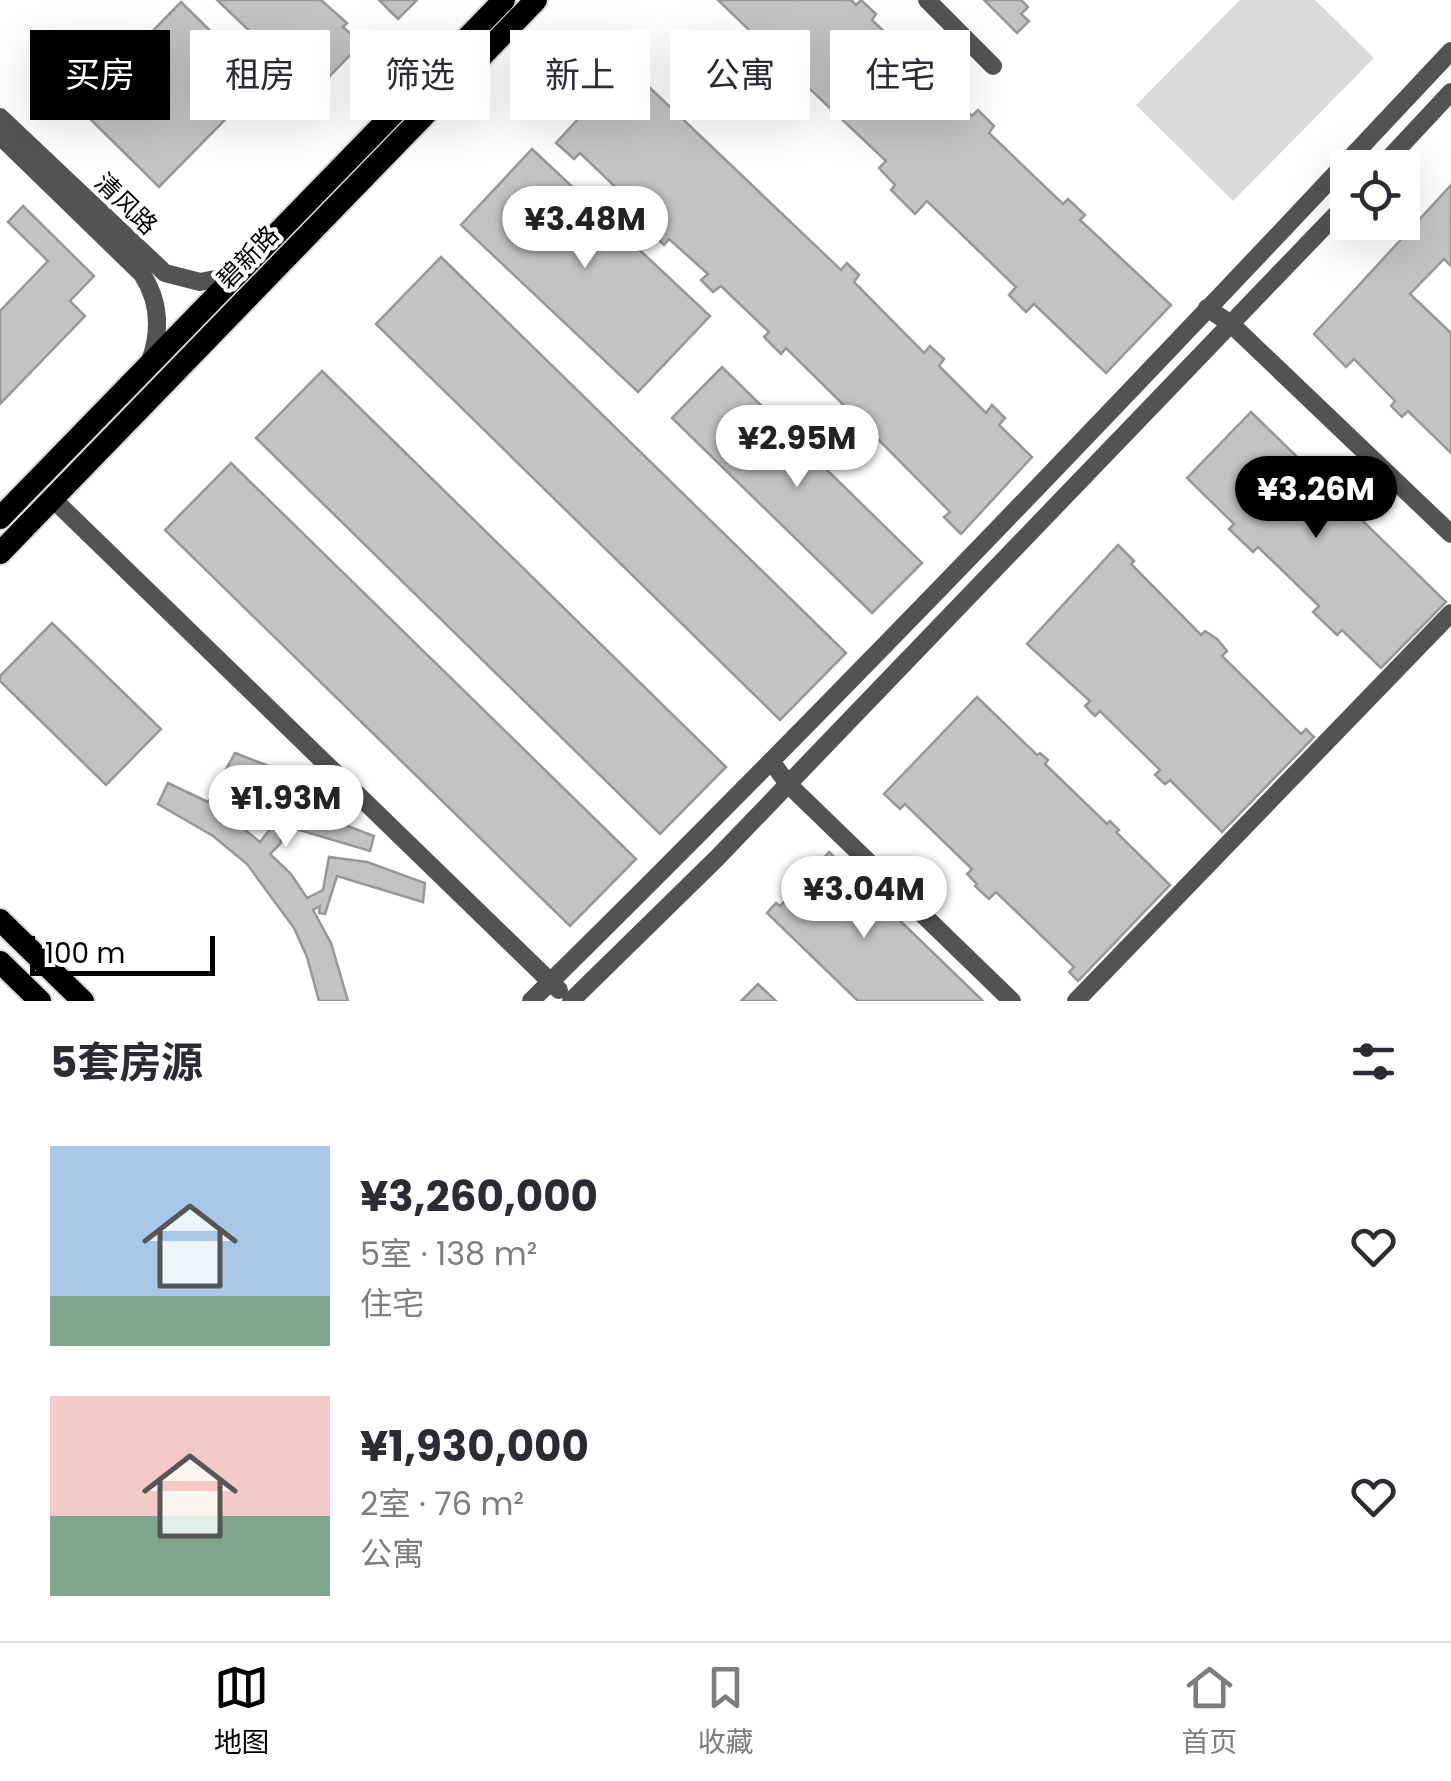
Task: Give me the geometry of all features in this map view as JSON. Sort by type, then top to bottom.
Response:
[{"type":"main road","name":"碧新路","points":[[0,518],[504,0]]},
{"type":"main road","name":"碧新路","points":[[0,553],[536,0]]},
{"type":"main road","points":[[0,920],[82,1001]]},
{"type":"main road","points":[[0,962],[40,1001]]},
{"type":"street","points":[[927,0],[993,66]]},
{"type":"street","points":[[531,1001],[770,761],[1451,51]]},
{"type":"street","points":[[1397,150],[1451,92]]},
{"type":"street","name":"清风路","points":[[0,117],[165,273],[200,282],[236,275]]},
{"type":"street","name":"清风路","points":[[0,136],[142,274],[156,304],[158,323],[148,366]]},
{"type":"street","points":[[53,499],[570,1001],[788,784],[1330,221]]},
{"type":"street","points":[[1208,308],[1231,324],[1451,534]]},
{"type":"street","points":[[1076,1001],[1451,613]]},
{"type":"street","points":[[770,761],[788,784],[1012,1001]]},
{"type":"shaded area","points":[[1240,0],[1315,0],[1374,58],[1233,201],[1136,105]]},
{"type":"building","points":[[217,0],[321,0],[347,23],[343,27],[350,33],[350,55],[330,76],[330,30],[248,30]]},
{"type":"building","points":[[379,0],[417,0],[398,19]]},
{"type":"building","points":[[718,0],[851,0],[856,5],[861,0],[876,14],[872,20],[882,30],[830,30],[830,108],[810,89],[810,30],[749,30]]},
{"type":"building","points":[[984,0],[1021,0],[1028,7],[1021,14],[1029,21],[1017,33]]},
{"type":"building","points":[[181,2],[209,30],[190,30],[190,120],[225,120],[159,187],[91,120],[170,120],[170,30],[154,30]]},
{"type":"building","points":[[650,88],[670,107],[670,120],[684,120],[841,270],[847,263],[859,275],[854,282],[924,353],[930,346],[944,359],[939,366],[986,413],[992,405],[1005,418],[999,425],[1032,457],[961,534],[944,517],[950,512],[876,437],[870,443],[853,426],[860,421],[786,348],[781,354],[764,337],[769,332],[721,286],[713,292],[701,280],[708,274],[669,239],[664,245],[646,229],[652,222],[580,153],[574,159],[556,143],[577,120],[650,120]]},
{"type":"building","points":[[978,110],[994,126],[989,133],[1063,204],[1068,199],[1085,215],[1080,220],[1171,305],[1106,373],[1034,304],[1026,312],[1009,295],[1016,287],[927,201],[915,214],[891,190],[895,185],[879,168],[886,161],[843,120],[970,120],[970,114]]},
{"type":"building","points":[[532,149],[710,316],[638,392],[461,225]]},
{"type":"building","points":[[1451,185],[1451,266],[1444,259],[1410,294],[1451,333],[1451,453],[1408,411],[1402,417],[1391,406],[1395,401],[1354,359],[1346,367],[1314,334],[1400,240],[1420,240],[1420,219]]},
{"type":"building","points":[[23,206],[94,276],[70,301],[85,316],[0,404],[0,311],[48,261],[8,222]]},
{"type":"building","points":[[441,257],[846,653],[780,720],[376,324]]},
{"type":"building","points":[[722,367],[922,563],[872,613],[672,418]]},
{"type":"building","points":[[322,371],[726,767],[660,834],[256,438]]},
{"type":"building","points":[[1251,412],[1446,602],[1381,668],[1342,630],[1337,635],[1313,612],[1319,606],[1258,547],[1253,552],[1229,529],[1234,524],[1187,478]]},
{"type":"building","points":[[231,463],[636,859],[570,926],[165,530]]},
{"type":"building","points":[[1118,545],[1134,561],[1131,564],[1201,635],[1205,631],[1217,639],[1227,651],[1222,656],[1301,734],[1306,729],[1314,737],[1222,832],[1170,780],[1165,784],[1155,775],[1160,770],[1100,711],[1095,716],[1085,706],[1090,701],[1027,644]]},
{"type":"building","points":[[52,623],[161,729],[106,785],[0,681],[0,676]]},
{"type":"building","points":[[977,697],[1037,755],[1040,753],[1048,760],[1045,764],[1107,824],[1110,821],[1119,830],[1116,832],[1170,885],[1078,981],[1069,972],[1074,967],[996,892],[989,899],[975,886],[967,874],[972,869],[905,804],[900,809],[884,794]]},
{"type":"building","points":[[235,753],[321,786],[313,813],[374,836],[370,851],[286,826],[280,844],[270,854],[291,874],[307,898],[323,890],[329,857],[367,862],[425,883],[423,902],[337,876],[325,914],[319,913],[320,906],[313,910],[331,943],[348,1001],[319,1001],[294,928],[247,864],[213,836],[158,804],[168,783],[208,802]],"holes":[[[236,775],[290,794],[278,819],[260,842],[218,808]]]},
{"type":"building","points":[[829,852],[983,1001],[858,1001],[767,913],[776,903],[780,906]]},
{"type":"building","points":[[758,984],[776,1001],[741,1001]]}]
